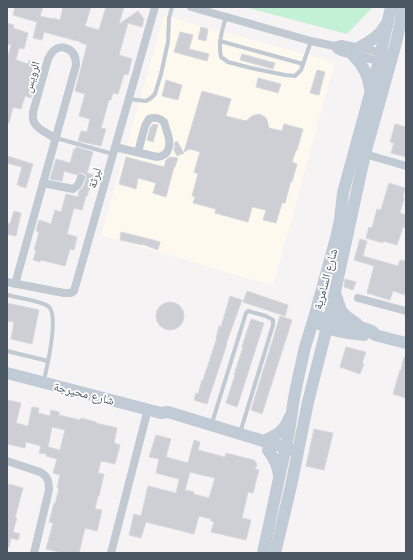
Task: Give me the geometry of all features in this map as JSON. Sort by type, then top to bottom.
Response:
[{"type":"street","name":"لبرثة","points":[[11,283],[64,293],[74,291],[155,7]]},
{"type":"street","points":[[192,7],[311,41],[334,46],[341,44],[355,51],[386,58]]},
{"type":"street","name":"شارع السامرية","points":[[275,553],[319,354],[335,293],[386,58],[387,23],[391,7]]},
{"type":"street","name":"شارع السامرية","points":[[263,553],[280,479],[294,398],[306,347],[338,229],[345,185],[370,94],[398,31],[402,7]]},
{"type":"street","points":[[355,51],[375,38],[384,29],[387,23]]},
{"type":"street","name":"الرويس","points":[[11,283],[43,183],[56,138],[76,65],[75,54],[67,48],[61,47],[56,48],[48,59],[33,112],[33,119],[39,128],[56,138]]},
{"type":"street","points":[[355,51],[367,75],[370,94]]},
{"type":"street","points":[[114,150],[138,152],[157,157],[165,155],[169,149],[169,138],[164,123],[160,120],[152,118],[149,119],[145,126],[138,152]]},
{"type":"street","points":[[365,154],[406,166]]},
{"type":"street","points":[[43,183],[73,189],[78,185],[81,178]]},
{"type":"street","points":[[335,293],[341,310],[361,328]]},
{"type":"street","points":[[358,298],[406,311]]},
{"type":"street","points":[[314,318],[320,324],[328,323],[361,328],[372,332],[375,335]]},
{"type":"street","points":[[328,323],[348,333],[371,336],[375,335],[406,343]]},
{"type":"street","points":[[319,354],[330,340],[348,333]]},
{"type":"street","name":"شارع محيرجة","points":[[7,374],[148,409],[168,412],[240,434],[266,446]]},
{"type":"street","points":[[280,479],[275,460],[266,446],[284,429],[288,421],[294,398]]},
{"type":"street","points":[[111,553],[148,409]]},
{"type":"street","name":"شارع محيرجة","points":[[161,412],[166,417],[297,456]]},
{"type":"street","points":[[7,461],[44,474],[49,483],[49,490],[34,553]]},
{"type":"lane","points":[[128,99],[146,101],[155,94],[168,42],[169,18],[172,7]]},
{"type":"lane","points":[[226,17],[219,50],[221,57],[234,64],[295,76],[301,70],[311,41]]},
{"type":"lane","points":[[220,41],[303,64]]},
{"type":"lane","points":[[56,138],[114,150]]},
{"type":"lane","points":[[8,295],[40,303],[48,306],[52,311],[52,339],[44,383]]},
{"type":"lane","points":[[212,426],[246,313],[248,311],[253,312],[270,318],[273,320],[273,325],[240,434]]},
{"type":"lane","points":[[7,351],[48,361]]},
{"type":"shaded area","points":[[164,16],[335,62],[273,286],[101,235]]},
{"type":"green space","points":[[245,7],[373,7],[347,34]]},
{"type":"building","points":[[15,7],[43,7],[40,16],[60,20],[63,7],[91,7],[85,26],[99,30],[106,7],[124,7],[119,24],[138,11],[144,19],[142,27],[128,23],[119,55],[132,59],[128,75],[124,74],[118,94],[113,93],[111,100],[109,100],[101,128],[106,129],[101,146],[78,141],[81,131],[87,132],[90,119],[79,116],[85,94],[75,91],[87,45],[44,32],[42,40],[33,38],[37,22],[13,15]]},
{"type":"building","points":[[7,23],[14,25],[13,28],[28,33],[24,49],[19,48],[16,60],[28,64],[29,60],[35,62],[31,75],[37,77],[31,98],[25,96],[21,109],[13,107],[9,123],[7,123],[7,60],[11,45],[7,44]]},
{"type":"building","points":[[201,27],[208,29],[206,41],[198,39]]},
{"type":"building","points":[[180,32],[193,35],[189,49],[209,54],[207,61],[174,52]]},
{"type":"building","points":[[242,54],[275,63],[273,69],[240,60]]},
{"type":"building","points":[[317,70],[325,72],[319,95],[310,93]]},
{"type":"building","points":[[258,78],[281,84],[278,93],[256,87]]},
{"type":"building","points":[[166,80],[182,85],[178,100],[162,96]]},
{"type":"building","points":[[202,91],[231,99],[226,116],[246,121],[252,116],[259,114],[265,117],[269,128],[282,131],[284,124],[303,129],[292,162],[297,164],[292,182],[291,181],[285,203],[282,203],[276,223],[263,220],[266,210],[252,207],[248,222],[215,213],[216,209],[193,203],[195,197],[192,196],[198,174],[194,172],[200,152],[190,149],[184,152]]},
{"type":"building","points":[[153,124],[158,125],[153,142],[147,140],[150,128]]},
{"type":"building","points":[[395,124],[406,127],[406,157],[391,153],[394,143],[390,142]]},
{"type":"building","points":[[177,141],[184,153],[177,156],[174,150],[175,142]]},
{"type":"building","points":[[76,147],[93,152],[87,173],[94,175],[82,210],[74,208],[67,234],[77,237],[74,250],[70,249],[65,266],[41,260],[40,262],[33,260],[39,232],[36,231],[39,220],[51,224],[55,210],[61,212],[66,194],[78,197],[79,191],[83,187],[86,180],[86,175],[83,173],[77,175],[64,171],[62,181],[50,179],[56,159],[70,163]]},
{"type":"building","points":[[7,156],[33,164],[26,188],[17,185],[22,167],[7,163]]},
{"type":"building","points":[[126,157],[164,167],[166,160],[170,157],[178,158],[166,197],[153,193],[156,183],[138,178],[136,189],[119,184]]},
{"type":"building","points":[[389,183],[405,188],[400,213],[406,215],[406,228],[403,227],[397,245],[366,238],[369,227],[372,228],[377,209],[381,210]]},
{"type":"building","points":[[14,211],[21,213],[16,236],[7,234],[7,223],[10,224]]},
{"type":"building","points":[[121,232],[160,242],[158,250],[142,244],[120,240]]},
{"type":"building","points":[[360,239],[367,241],[363,256],[398,266],[400,260],[406,261],[406,295],[393,291],[390,300],[367,293],[374,266],[354,260]]},
{"type":"building","points":[[345,279],[356,282],[353,290],[344,287]]},
{"type":"building","points":[[247,291],[288,305],[285,316],[243,302]]},
{"type":"building","points":[[230,296],[242,300],[207,404],[194,400],[203,380],[217,338],[219,326],[221,327]]},
{"type":"building","points":[[170,302],[180,306],[184,316],[180,326],[170,330],[160,326],[156,316],[160,306]]},
{"type":"building","points":[[7,303],[39,310],[32,344],[11,339],[14,322],[7,321]]},
{"type":"building","points":[[280,316],[292,320],[262,414],[251,410]]},
{"type":"building","points":[[251,319],[264,323],[237,407],[226,403]]},
{"type":"building","points":[[346,347],[366,352],[362,363],[364,364],[360,374],[340,367]]},
{"type":"building","points":[[404,357],[406,358],[406,398],[393,394]]},
{"type":"building","points":[[7,400],[21,403],[16,423],[28,426],[32,407],[39,408],[38,413],[50,416],[51,410],[59,412],[59,415],[80,420],[81,418],[117,428],[114,443],[120,445],[115,464],[101,461],[98,473],[104,474],[95,509],[102,510],[97,531],[85,528],[79,553],[63,553],[46,549],[53,523],[49,522],[59,488],[57,488],[60,475],[53,473],[57,459],[46,456],[47,454],[39,453],[41,446],[26,442],[25,448],[7,444]],"holes":[[[52,427],[65,430],[60,450],[48,447]]]},
{"type":"building","points":[[314,429],[333,433],[324,470],[306,466]]},
{"type":"building","points":[[156,435],[171,439],[166,457],[188,463],[194,440],[200,442],[198,450],[225,457],[226,453],[254,460],[257,464],[255,469],[259,470],[253,493],[248,492],[242,518],[251,520],[246,540],[211,532],[214,522],[211,521],[211,519],[199,516],[194,534],[146,522],[141,538],[129,535],[134,514],[141,516],[148,486],[176,493],[179,479],[156,473],[159,459],[149,457]],"holes":[[[190,472],[215,478],[209,498],[193,494],[194,492],[185,490]]]},
{"type":"building","points":[[9,484],[23,488],[13,532],[20,534],[18,540],[11,538],[9,547],[7,547],[7,490]]}]
